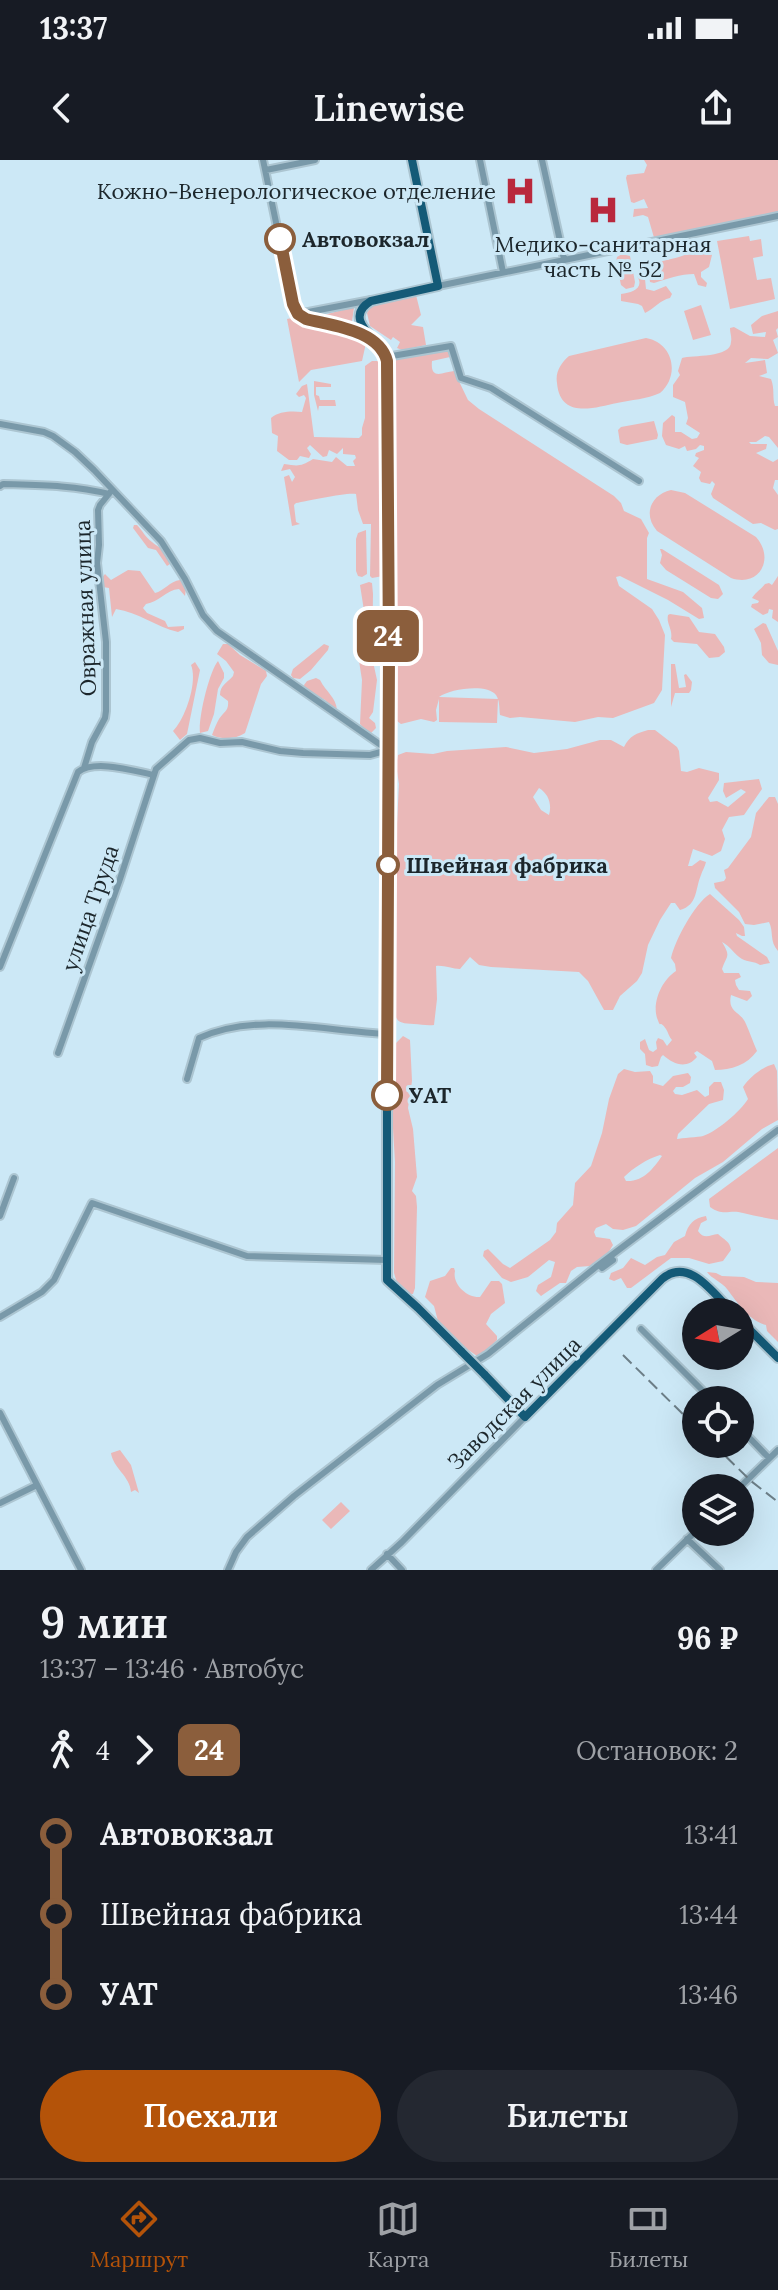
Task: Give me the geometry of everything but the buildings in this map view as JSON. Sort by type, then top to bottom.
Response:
[{"type":"main road","points":[[412,160],[438,286],[375,300],[365,304],[361,313],[362,325],[386,357],[387,1280],[525,1417]]},
{"type":"main road","name":"Заводская улица","points":[[525,1417],[662,1279],[677,1271],[687,1272],[698,1278],[718,1298]]},
{"type":"main road","points":[[754,1334],[778,1358]]},
{"type":"street","points":[[263,160],[292,299],[298,314],[306,319],[369,336]]},
{"type":"street","points":[[266,170],[315,160]]},
{"type":"street","points":[[480,160],[503,272]]},
{"type":"street","points":[[542,160],[564,259]]},
{"type":"street","points":[[438,286],[778,216]]},
{"type":"street","points":[[769,217],[778,222]]},
{"type":"street","points":[[298,314],[375,300]]},
{"type":"street","points":[[386,357],[451,346],[461,378],[491,388],[639,481]]},
{"type":"street","points":[[0,424],[44,432],[75,452],[110,492],[145,523],[173,557],[203,615],[217,631],[388,750],[370,755],[280,751],[242,742],[220,743],[200,738],[189,740],[156,769],[154,775],[114,768],[81,770]]},
{"type":"street","name":"Овражная улица","points":[[0,486],[46,486],[110,492]]},
{"type":"street","name":"Овражная улица","points":[[0,967],[92,742],[105,718],[106,642],[97,563],[98,510],[110,492]]},
{"type":"street","name":"улица Труда","points":[[58,1053],[154,775]]},
{"type":"street","points":[[187,1079],[199,1038],[218,1030],[275,1025],[388,1034]]},
{"type":"street","points":[[602,1268],[778,1132]]},
{"type":"street","points":[[228,1570],[247,1537],[294,1496],[437,1385],[488,1354],[629,1243],[778,1132]]},
{"type":"street","points":[[0,1216],[14,1178]]},
{"type":"street","points":[[0,1317],[42,1292],[54,1280],[92,1203],[247,1256],[387,1260]]},
{"type":"street","points":[[629,1243],[672,1214]]},
{"type":"street","points":[[641,1329],[698,1386]]},
{"type":"street","points":[[0,1413],[79,1569]]},
{"type":"street","name":"Заводская улица","points":[[371,1570],[525,1417]]},
{"type":"street","points":[[754,1442],[769,1458]]},
{"type":"street","points":[[753,1474],[778,1450]]},
{"type":"street","points":[[0,1503],[37,1485]]},
{"type":"street","points":[[656,1570],[682,1544]]},
{"type":"street","points":[[694,1546],[720,1570]]},
{"type":"street","points":[[387,1554],[402,1570]]},
{"type":"shaded area","points":[[644,160],[778,160],[778,216],[655,241],[648,217],[633,217],[634,209],[648,208],[644,199],[631,202],[626,178],[627,175],[644,173],[647,165]]},
{"type":"shaded area","points":[[749,236],[750,241],[761,239],[763,256],[753,258],[757,280],[771,278],[775,299],[730,309],[717,241]]},
{"type":"shaded area","points":[[709,248],[712,255],[709,267],[701,272],[706,287],[698,285],[694,274],[654,283],[650,282],[649,274],[645,279],[646,289],[654,291],[666,286],[672,294],[670,298],[645,313],[638,304],[621,301],[621,294],[638,287],[639,267]]},
{"type":"shaded area","points":[[622,254],[630,256],[635,282],[634,287],[626,289],[621,285],[616,262]]},
{"type":"shaded area","points":[[416,295],[421,315],[411,325],[423,327],[426,345],[402,350],[397,348],[400,342],[393,337],[391,340],[370,326],[367,313],[372,305]]},
{"type":"shaded area","points":[[701,305],[711,335],[693,340],[684,311]]},
{"type":"shaded area","points":[[354,308],[351,328],[316,317]]},
{"type":"shaded area","points":[[778,311],[778,337],[773,340],[778,353],[768,359],[751,358],[745,363],[765,360],[767,373],[759,376],[771,379],[774,403],[778,406],[778,448],[765,436],[756,442],[749,442],[767,444],[766,449],[756,453],[773,462],[778,459],[778,480],[775,480],[773,488],[778,495],[778,529],[775,530],[761,523],[753,524],[713,498],[711,494],[715,484],[712,481],[710,484],[701,482],[701,472],[693,466],[699,458],[695,456],[696,453],[704,450],[704,446],[687,451],[685,446],[679,449],[666,445],[662,436],[663,423],[672,415],[675,417],[675,432],[692,439],[700,433],[686,424],[685,402],[673,397],[673,385],[680,375],[678,371],[682,358],[725,351],[731,342],[730,328],[734,327],[750,336],[765,337],[766,332],[753,334],[751,325],[762,316]]},
{"type":"shaded area","points":[[297,317],[361,338],[366,343],[362,361],[311,370],[299,382],[287,319]]},
{"type":"shaded area","points":[[646,338],[663,346],[671,361],[670,378],[660,393],[589,408],[564,402],[559,394],[557,375],[569,356]]},
{"type":"shaded area","points":[[448,350],[450,357],[432,361],[433,371],[438,374],[454,371],[468,400],[479,409],[614,496],[624,511],[641,519],[649,533],[647,579],[683,592],[702,608],[704,618],[699,619],[668,600],[620,576],[616,577],[619,586],[652,609],[665,635],[662,690],[654,703],[613,718],[598,717],[575,722],[510,718],[500,715],[498,699],[497,723],[439,722],[439,699],[437,720],[434,722],[421,719],[401,724],[393,718],[392,363],[395,359]],"holes":[[[477,688],[491,691],[498,699],[439,697]]]},
{"type":"shaded area","points":[[372,361],[382,361],[383,374],[383,576],[372,578],[371,524],[363,524],[356,494],[296,503],[296,522],[300,524],[292,526],[284,477],[289,475],[292,482],[295,477],[290,469],[281,471],[284,464],[299,465],[313,459],[332,462],[336,457],[347,466],[355,466],[355,455],[343,454],[343,448],[337,454],[329,450],[323,457],[310,445],[307,448],[311,454],[309,458],[300,456],[297,460],[289,460],[277,451],[278,436],[272,433],[271,418],[282,413],[302,412],[306,398],[296,394],[307,384],[314,437],[359,438],[365,418],[365,366]]},
{"type":"shaded area","points":[[314,381],[331,384],[331,387],[316,387],[316,395],[320,400],[335,400],[336,406],[319,406],[318,411]]},
{"type":"shaded area","points":[[654,421],[657,439],[627,445],[620,443],[618,430],[621,427]]},
{"type":"shaded area","points":[[671,490],[685,493],[756,537],[764,554],[762,569],[757,575],[750,579],[731,578],[657,531],[650,519],[651,506],[658,496]]},
{"type":"shaded area","points":[[134,525],[163,551],[170,564],[167,566],[156,550],[148,548],[133,528]]},
{"type":"shaded area","points":[[366,530],[367,574],[362,577],[356,571],[356,539],[358,533]]},
{"type":"shaded area","points":[[660,549],[719,585],[723,594],[718,599],[711,598],[666,570],[660,563]]},
{"type":"shaded area","points":[[128,570],[140,571],[155,593],[180,580],[186,588],[185,596],[179,589],[174,590],[143,608],[165,621],[168,627],[184,626],[184,629],[178,632],[170,630],[116,609],[112,617],[109,588],[103,587],[101,579],[105,574],[111,580]]},
{"type":"shaded area","points":[[778,576],[778,622],[772,618],[773,610],[769,609],[763,615],[751,607],[759,601],[752,598],[754,595],[765,584],[772,585]]},
{"type":"shaded area","points":[[372,583],[373,594],[372,657],[377,680],[373,712],[369,718],[376,728],[371,733],[360,724],[362,680],[355,635],[365,617],[360,585]]},
{"type":"shaded area","points":[[670,614],[689,617],[699,632],[715,634],[725,652],[719,657],[709,658],[697,644],[674,642],[668,621]]},
{"type":"shaded area","points":[[763,623],[778,651],[778,665],[769,663],[762,655],[761,643],[754,629]]},
{"type":"shaded area","points":[[223,644],[228,644],[266,671],[267,676],[261,684],[245,733],[229,738],[212,735],[228,707],[228,701],[220,695],[221,689],[234,672],[217,654]]},
{"type":"shaded area","points":[[324,644],[329,646],[328,650],[311,670],[300,679],[293,678],[293,669]]},
{"type":"shaded area","points":[[218,661],[224,678],[218,689],[208,731],[200,733],[205,696]]},
{"type":"shaded area","points":[[195,662],[200,670],[187,734],[180,740],[173,731],[189,700],[193,681],[191,665]]},
{"type":"shaded area","points":[[671,664],[675,664],[679,688],[686,687],[686,674],[692,682],[689,693],[675,693],[671,707]]},
{"type":"shaded area","points":[[316,678],[333,698],[337,710],[334,711],[325,700],[305,689],[307,681]]},
{"type":"shaded area","points":[[655,730],[677,747],[681,771],[699,768],[719,773],[719,780],[708,798],[710,802],[717,801],[728,807],[746,792],[741,789],[726,798],[724,783],[759,779],[762,789],[744,815],[729,817],[722,830],[725,839],[721,851],[712,856],[693,849],[688,866],[700,860],[706,862],[695,896],[686,908],[680,910],[675,903],[671,903],[648,945],[642,973],[620,996],[613,1010],[604,1010],[588,981],[579,972],[491,967],[479,965],[470,957],[460,969],[436,966],[434,1025],[400,1022],[394,1010],[398,755],[406,752],[433,754],[506,747],[534,753],[567,749],[600,740],[611,740],[624,747],[631,738]],"holes":[[[539,788],[549,800],[549,815],[541,810],[533,797]]]},
{"type":"shaded area","points":[[769,797],[775,797],[778,804],[778,951],[769,922],[745,924],[739,912],[715,888],[714,883],[726,878],[724,870],[751,837],[756,813]]},
{"type":"shaded area","points":[[710,894],[744,927],[745,936],[736,933],[737,936],[767,957],[770,963],[760,965],[742,959],[722,942],[727,953],[722,969],[724,973],[739,973],[741,977],[735,980],[736,985],[739,990],[750,991],[752,996],[747,1001],[731,995],[730,1001],[744,1020],[757,1051],[744,1063],[721,1070],[715,1070],[712,1061],[697,1051],[694,1053],[697,1057],[689,1063],[676,1063],[663,1055],[658,1066],[646,1065],[640,1042],[645,1039],[653,1052],[657,1049],[658,1038],[667,1046],[672,1040],[659,1024],[657,998],[666,980],[676,971],[671,958],[681,932],[698,905]]},
{"type":"shaded area","points":[[403,1036],[410,1040],[412,1081],[408,1108],[417,1177],[412,1191],[417,1207],[413,1294],[408,1294],[397,1283],[394,1273],[395,1162],[391,1094],[393,1046]]},
{"type":"shaded area","points":[[774,1064],[777,1071],[778,1120],[762,1129],[723,1162],[695,1178],[636,1226],[623,1230],[606,1224],[596,1228],[596,1237],[610,1239],[613,1245],[605,1258],[590,1266],[577,1267],[571,1271],[566,1283],[560,1283],[541,1296],[536,1291],[538,1285],[551,1277],[555,1262],[549,1260],[528,1277],[511,1282],[502,1278],[483,1256],[488,1249],[510,1268],[550,1240],[556,1232],[557,1223],[573,1205],[575,1183],[591,1166],[609,1099],[618,1074],[624,1069],[650,1071],[653,1083],[663,1086],[673,1076],[688,1073],[690,1083],[673,1091],[682,1095],[697,1090],[705,1097],[709,1095],[709,1087],[714,1082],[721,1082],[723,1100],[709,1104],[678,1134],[677,1139],[703,1136],[728,1120],[748,1099],[743,1087]],"holes":[[[662,1156],[642,1177],[626,1181],[624,1177],[636,1167]]]},
{"type":"shaded area","points":[[778,1148],[778,1220],[738,1212],[719,1212],[710,1207],[709,1199]]},
{"type":"shaded area","points":[[706,1216],[707,1220],[701,1223],[698,1231],[705,1236],[718,1234],[728,1243],[731,1250],[723,1261],[709,1264],[689,1258],[671,1258],[631,1288],[627,1288],[621,1278],[614,1281],[609,1279],[611,1273],[623,1268],[631,1258],[645,1265],[665,1255],[674,1242],[685,1236],[692,1222]]},
{"type":"shaded area","points":[[454,1268],[458,1285],[475,1297],[480,1297],[491,1281],[502,1284],[505,1303],[491,1314],[486,1324],[497,1340],[477,1356],[439,1325],[434,1306],[425,1297],[430,1281],[445,1276]]},
{"type":"shaded area","points":[[707,1272],[778,1283],[778,1342],[767,1331],[766,1325],[754,1319],[754,1298],[734,1298]]},
{"type":"shaded area","points":[[120,1450],[131,1465],[139,1493],[135,1490],[131,1492],[128,1481],[112,1458],[111,1453]]},
{"type":"shaded area","points":[[341,1502],[350,1511],[331,1529],[322,1520]]},
{"type":"railway","points":[[623,1355],[682,1413]]},
{"type":"railway","points":[[727,1458],[778,1502]]},
{"type":"bus line","name":"24","points":[[280,239],[293,304],[298,314],[306,319],[369,336],[381,347],[387,361],[387,1095]]},
{"type":"place","name":"Кожно-Венерологическое отделение","points":[[520,191]]},
{"type":"place","name":"Медико-санитарная часть № 52","points":[[603,210]]},
{"type":"place","name":"Автовокзал","points":[[280,239]]},
{"type":"place","name":"Швейная фабрика","points":[[388,865]]},
{"type":"place","name":"УАТ","points":[[387,1095]]}]
